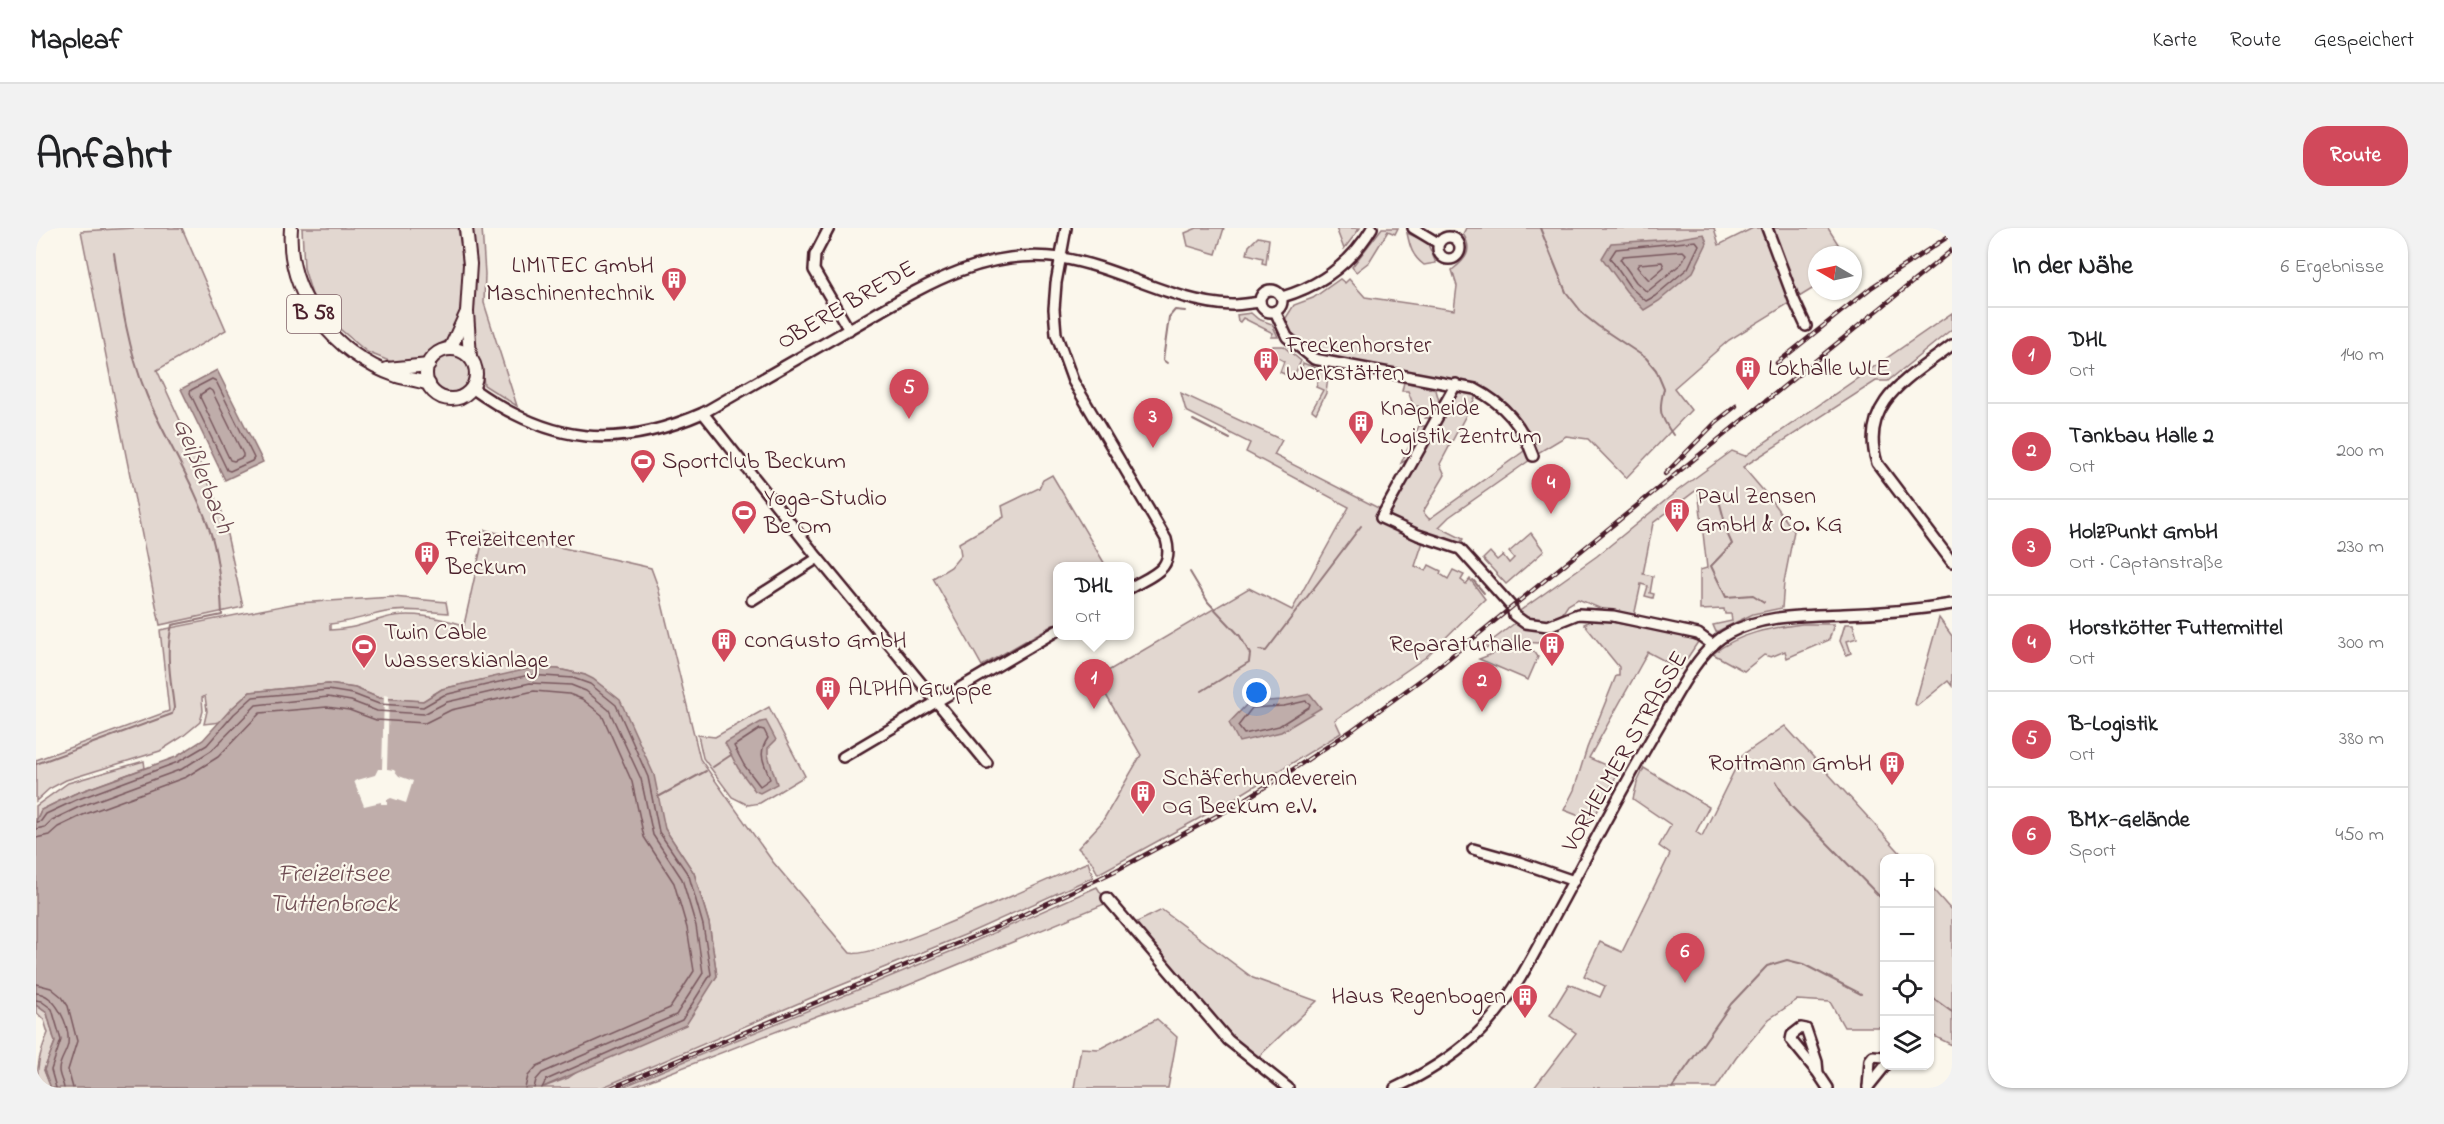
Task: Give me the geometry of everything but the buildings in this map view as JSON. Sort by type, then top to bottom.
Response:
[{"type":"main road","name":"B 58","points":[[291,228],[293,265],[302,292],[316,318],[335,339],[361,358],[395,375],[429,384]]},
{"type":"main road","points":[[466,228],[470,264],[467,312],[470,357],[476,369],[475,382],[462,397],[449,399],[437,394],[429,384],[427,371],[429,364],[438,354],[450,350],[470,357]]},
{"type":"main road","points":[[450,350],[467,312]]},
{"type":"main road","points":[[385,370],[429,364]]},
{"type":"street","points":[[829,228],[815,255],[814,270],[849,330]]},
{"type":"street","points":[[1066,228],[1059,258],[1054,309],[1056,334],[1073,381],[1166,539],[1169,556],[1166,564],[1161,571],[1134,586]]},
{"type":"street","points":[[1282,297],[1307,288],[1345,263],[1372,228]]},
{"type":"street","points":[[1413,228],[1438,243]]},
{"type":"street","points":[[1767,228],[1806,326]]},
{"type":"street","name":"OBERE BREDE","points":[[472,388],[505,410],[562,432],[583,436],[630,436],[650,433],[672,427],[703,413],[908,294],[956,271],[1000,260],[1059,258],[1106,269],[1198,300],[1233,305],[1260,302]]},
{"type":"street","points":[[1269,289],[1278,291],[1282,297],[1280,307],[1275,311],[1265,310],[1260,302],[1261,295],[1269,289]]},
{"type":"street","points":[[1275,311],[1287,337],[1314,359],[1455,384],[1475,389],[1491,397],[1505,409],[1526,437],[1533,456]]},
{"type":"street","points":[[1952,345],[1892,392],[1879,409],[1872,429],[1873,450],[1877,464],[1952,562]]},
{"type":"street","name":"VORHELMER STRASSE","points":[[1455,384],[1382,518],[1418,535],[1460,549],[1511,606],[1510,609],[1514,615],[1525,623],[1548,626],[1578,614],[1613,616],[1698,634],[1713,645]]},
{"type":"street","points":[[703,413],[818,558],[987,763]]},
{"type":"street","points":[[752,600],[818,558]]},
{"type":"street","name":"VORHELMER STRASSE","points":[[1395,1088],[1421,1076],[1447,1058],[1475,1036],[1499,1009],[1524,974],[1631,772],[1687,678],[1713,645],[1727,634],[1750,624],[1788,616],[1894,612],[1952,604]]},
{"type":"street","points":[[843,757],[1053,633]]},
{"type":"street","name":"VORHELMER STRASSE","points":[[1473,849],[1574,881]]},
{"type":"street","points":[[1107,898],[1228,1040],[1288,1088]]},
{"type":"street","points":[[1868,1087],[1870,1060],[1873,1056],[1880,1057]]},
{"type":"street","points":[[1868,1087],[1881,1070]]},
{"type":"street","points":[[1818,1073],[1828,1088]]},
{"type":"shaded area","points":[[182,228],[226,330],[157,370],[222,512],[243,607],[160,625],[81,231]]},
{"type":"shaded area","points":[[302,228],[458,228],[462,253],[463,300],[457,328],[451,337],[433,348],[422,360],[394,363],[367,352],[327,318],[312,295],[304,268]]},
{"type":"shaded area","points":[[472,228],[482,228],[484,303],[517,406],[484,385],[482,367],[474,352],[472,342],[473,287],[476,266]]},
{"type":"shaded area","points":[[1197,228],[1224,228],[1216,254],[1188,246],[1185,233]]},
{"type":"shaded area","points":[[1336,228],[1360,228],[1344,249]]},
{"type":"shaded area","points":[[1382,228],[1398,228],[1395,234],[1388,231],[1369,262],[1356,272],[1352,267]]},
{"type":"shaded area","points":[[1466,228],[1714,228],[1719,245],[1753,228],[1828,228],[1839,246],[1808,246],[1808,292],[1729,340],[1674,388],[1691,410],[1626,478],[1588,439],[1566,436],[1533,456],[1527,442],[1530,460],[1449,517],[1439,527],[1463,539],[1456,548],[1415,530],[1411,538],[1423,542],[1415,566],[1426,571],[1429,565],[1441,571],[1440,574],[1448,579],[1453,570],[1464,575],[1461,580],[1466,584],[1470,579],[1485,599],[1426,657],[1335,720],[1341,733],[1227,803],[1098,874],[1091,861],[1078,848],[1102,822],[1141,755],[1096,678],[1249,588],[1292,610],[1349,507],[1246,452],[1250,443],[1186,411],[1181,393],[1282,440],[1274,455],[1388,513],[1456,384],[1475,389],[1475,398],[1440,464],[1445,475],[1423,512],[1429,519],[1524,451],[1520,441],[1526,437],[1517,417],[1496,395],[1472,383],[1320,355],[1300,345],[1284,321],[1294,305],[1313,298],[1340,279],[1345,283],[1349,279],[1365,297],[1454,310],[1457,286],[1452,270],[1461,263],[1468,250],[1463,234]]},
{"type":"shaded area","points":[[1407,233],[1427,242],[1436,263],[1424,265],[1420,262],[1412,251]]},
{"type":"shaded area","points":[[1258,237],[1269,239],[1266,264],[1262,263],[1263,258],[1247,254],[1249,246]]},
{"type":"shaded area","points":[[1251,313],[1258,319],[1272,324],[1278,337],[1271,337],[1273,333],[1243,318],[1240,322],[1238,321],[1237,315]]},
{"type":"shaded area","points":[[1952,313],[1952,329],[1888,381],[1876,381],[1743,467],[1794,531],[1784,582],[1782,608],[1753,614],[1716,632],[1713,625],[1732,621],[1731,614],[1725,614],[1724,609],[1700,610],[1700,570],[1707,568],[1698,489],[1653,523],[1643,574],[1653,576],[1650,593],[1654,594],[1653,598],[1645,596],[1648,586],[1641,584],[1633,621],[1608,616],[1602,609],[1578,599],[1568,605],[1555,625],[1548,626],[1514,615],[1597,556],[1677,491],[1732,451],[1745,456]]},
{"type":"shaded area","points":[[1273,346],[1283,346],[1301,361],[1293,378],[1280,372],[1284,361],[1271,354]]},
{"type":"shaded area","points":[[452,354],[466,360],[472,374],[466,388],[452,394],[438,388],[432,374],[438,360]]},
{"type":"shaded area","points":[[1303,363],[1318,369],[1329,370],[1326,393],[1316,413],[1312,410],[1323,390],[1316,387],[1319,379],[1301,370]]},
{"type":"shaded area","points":[[1404,382],[1436,390],[1439,401],[1431,418],[1425,418],[1427,411],[1418,406],[1414,407],[1408,391],[1402,391]]},
{"type":"shaded area","points":[[1419,426],[1426,426],[1409,459],[1401,463]]},
{"type":"shaded area","points":[[1052,475],[1104,562],[1053,562],[1053,625],[982,666],[933,578],[951,567],[961,555],[959,543],[1004,517],[1002,506],[1039,488],[1043,480]]},
{"type":"shaded area","points":[[485,530],[651,568],[658,587],[700,759],[773,862],[850,953],[866,952],[927,932],[1088,862],[1093,877],[967,934],[834,988],[601,1088],[541,1088],[568,1078],[717,976],[709,923],[694,873],[665,829],[585,675],[558,669],[532,669],[442,689],[423,701],[379,698],[355,688],[328,684],[250,692],[230,710],[221,722],[204,724],[207,711],[205,696],[202,698],[203,711],[200,722],[160,751],[66,780],[49,789],[36,801],[36,760],[169,711],[160,630],[297,603],[393,597],[446,602],[448,613],[409,610],[386,612],[330,624],[330,630],[351,628],[405,615],[435,618],[464,625]]},
{"type":"shaded area","points":[[1531,533],[1544,551],[1506,584],[1483,559],[1490,552],[1497,560],[1503,555],[1509,563],[1514,558],[1509,552]]},
{"type":"shaded area","points":[[1939,618],[1952,636],[1952,686],[1948,681],[1917,706],[1915,704]]},
{"type":"shaded area","points":[[1595,619],[1688,636],[1698,642],[1680,669],[1648,652],[1589,758],[1619,771],[1592,821],[1564,810],[1574,790],[1587,748],[1616,676],[1619,676],[1619,667],[1584,624]]},
{"type":"shaded area","points":[[1515,623],[1548,630],[1543,641],[1538,643],[1511,641],[1481,649]]},
{"type":"shaded area","points":[[1802,624],[1834,624],[1829,640],[1787,658],[1785,651],[1771,657],[1764,655],[1744,671],[1713,654],[1744,636]]},
{"type":"shaded area","points":[[1845,624],[1853,624],[1857,638],[1847,641],[1851,653],[1846,655],[1840,641]]},
{"type":"shaded area","points":[[1513,646],[1528,648],[1538,657],[1528,680],[1479,659]]},
{"type":"shaded area","points":[[769,707],[805,776],[760,803],[748,805],[732,797],[703,758],[698,735],[715,737]]},
{"type":"shaded area","points":[[1785,726],[1901,854],[1880,854],[1880,1027],[1844,1027],[1830,1002],[1797,1000],[1769,1019],[1736,1058],[1716,1088],[1534,1088],[1576,1033],[1550,1015],[1569,984],[1600,997],[1605,986],[1584,976],[1600,942],[1622,952],[1670,854],[1659,846],[1671,825],[1633,799],[1644,768],[1709,807],[1696,832],[1702,836],[1742,755]]},
{"type":"shaded area","points":[[144,761],[145,768],[74,794],[41,810],[36,821],[36,806],[68,783]]},
{"type":"shaded area","points":[[1097,887],[1107,903],[899,989],[819,1015],[630,1088],[620,1088],[964,946]]},
{"type":"shaded area","points":[[1934,891],[1952,911],[1952,1045],[1934,1036]]},
{"type":"shaded area","points":[[1162,910],[1253,978],[1317,1001],[1256,1059],[1230,1039],[1135,923]]},
{"type":"shaded area","points":[[36,1005],[47,1013],[55,1042],[44,1070],[51,1088],[38,1088],[39,1060],[48,1033],[44,1020],[36,1012]]},
{"type":"shaded area","points":[[1157,1019],[1177,1037],[1168,1088],[1074,1088],[1081,1048],[1099,1049]]},
{"type":"water","points":[[1704,234],[1707,243],[1693,272],[1659,301],[1644,310],[1626,291],[1602,258],[1611,243],[1674,239]]},
{"type":"water","points":[[217,370],[263,462],[225,480],[181,389]]},
{"type":"water","name":"Freizeitsee Tuttenbrock","points":[[532,668],[558,669],[585,675],[620,700],[654,775],[665,829],[694,873],[709,923],[717,976],[686,1025],[541,1088],[51,1088],[44,1070],[55,1042],[47,1013],[36,1005],[36,821],[41,810],[74,794],[176,757],[203,740],[250,692],[328,684],[355,688],[379,698],[423,701],[442,689]]},
{"type":"water","points":[[1310,694],[1321,708],[1281,732],[1239,742],[1229,723],[1249,702],[1283,700]]},
{"type":"water","points":[[766,721],[776,740],[768,748],[768,755],[777,784],[760,793],[755,791],[738,768],[725,743]]},
{"type":"pier","points":[[384,695],[389,696],[387,769],[394,770],[399,776],[413,781],[406,803],[391,798],[387,800],[387,804],[381,804],[381,802],[364,806],[354,781],[375,775],[378,769],[382,769]]},
{"type":"waterway","points":[[1540,228],[1566,292],[1584,315],[1646,358],[1656,370],[1664,389],[1661,413],[1673,435]]},
{"type":"waterway","name":"Geißlerbach","points":[[36,764],[172,714],[174,708],[169,656],[172,625],[222,615],[219,576],[212,537],[190,483],[140,379],[126,326],[114,253]]},
{"type":"waterway","points":[[1167,363],[1163,360],[1169,317],[1175,310],[1185,311]]},
{"type":"waterway","points":[[1193,420],[1230,439]]},
{"type":"waterway","points":[[1716,489],[1724,519],[1723,524],[1732,544],[1711,566],[1726,597],[1753,595],[1764,602]]},
{"type":"waterway","points":[[1259,650],[1266,651],[1361,526]]},
{"type":"waterway","points":[[1190,572],[1208,602],[1240,636],[1250,654],[1249,662],[1202,691]]},
{"type":"waterway","points":[[1473,580],[1484,593]]},
{"type":"waterway","points":[[713,767],[731,755]]},
{"type":"waterway","points":[[658,797],[706,771]]},
{"type":"waterway","points":[[1776,781],[1791,806],[1880,897]]},
{"type":"waterway","points":[[1672,1088],[1731,1004],[1767,966],[1787,960],[1803,964],[1861,994]]},
{"type":"waterway","points":[[1934,999],[1952,1012]]},
{"type":"railway","points":[[1777,363],[1872,287],[1952,234]]},
{"type":"railway","points":[[611,1088],[1004,924],[1115,871],[1233,807],[1352,730],[1433,671],[1952,250]]},
{"type":"railway","points":[[1665,474],[1716,422],[1736,406]]},
{"type":"place","name":"LIMITEC GmbH Maschinentechnik","points":[[674,303]]},
{"type":"place","name":"Freckenhorster Werkstätten","points":[[1266,383]]},
{"type":"place","name":"Lokhalle WLE","points":[[1748,392]]},
{"type":"place","name":"B-Logistik","points":[[909,419]]},
{"type":"place","name":"Knapheide Logistik Zentrum","points":[[1361,446]]},
{"type":"place","name":"HolzPunkt GmbH","points":[[1153,448]]},
{"type":"place","name":"Sportclub Beckum","points":[[643,485]]},
{"type":"place","name":"Horstkötter Futtermittel","points":[[1551,514]]},
{"type":"place","name":"Paul Zensen GmbH & Co. KG","points":[[1677,534]]},
{"type":"place","name":"Yoga-Studio Be Om","points":[[744,536]]},
{"type":"place","name":"Freizeitcenter Beckum","points":[[427,577]]},
{"type":"place","name":"conGusto GmbH","points":[[724,664]]},
{"type":"place","name":"Reparaturhalle","points":[[1552,668]]},
{"type":"place","name":"Twin Cable Wasserskianlage","points":[[364,670]]},
{"type":"place","name":"DHL","points":[[1094,709]]},
{"type":"place","name":"ALPHA Gruppe","points":[[828,712]]},
{"type":"place","name":"Tankbau Halle 2","points":[[1482,712]]},
{"type":"place","name":"Rottmann GmbH","points":[[1892,787]]},
{"type":"place","name":"Schäferhundeverein OG Beckum e.V.","points":[[1143,816]]},
{"type":"place","name":"BMX-Gelände","points":[[1685,983]]},
{"type":"place","name":"Haus Regenbogen","points":[[1525,1020]]}]
